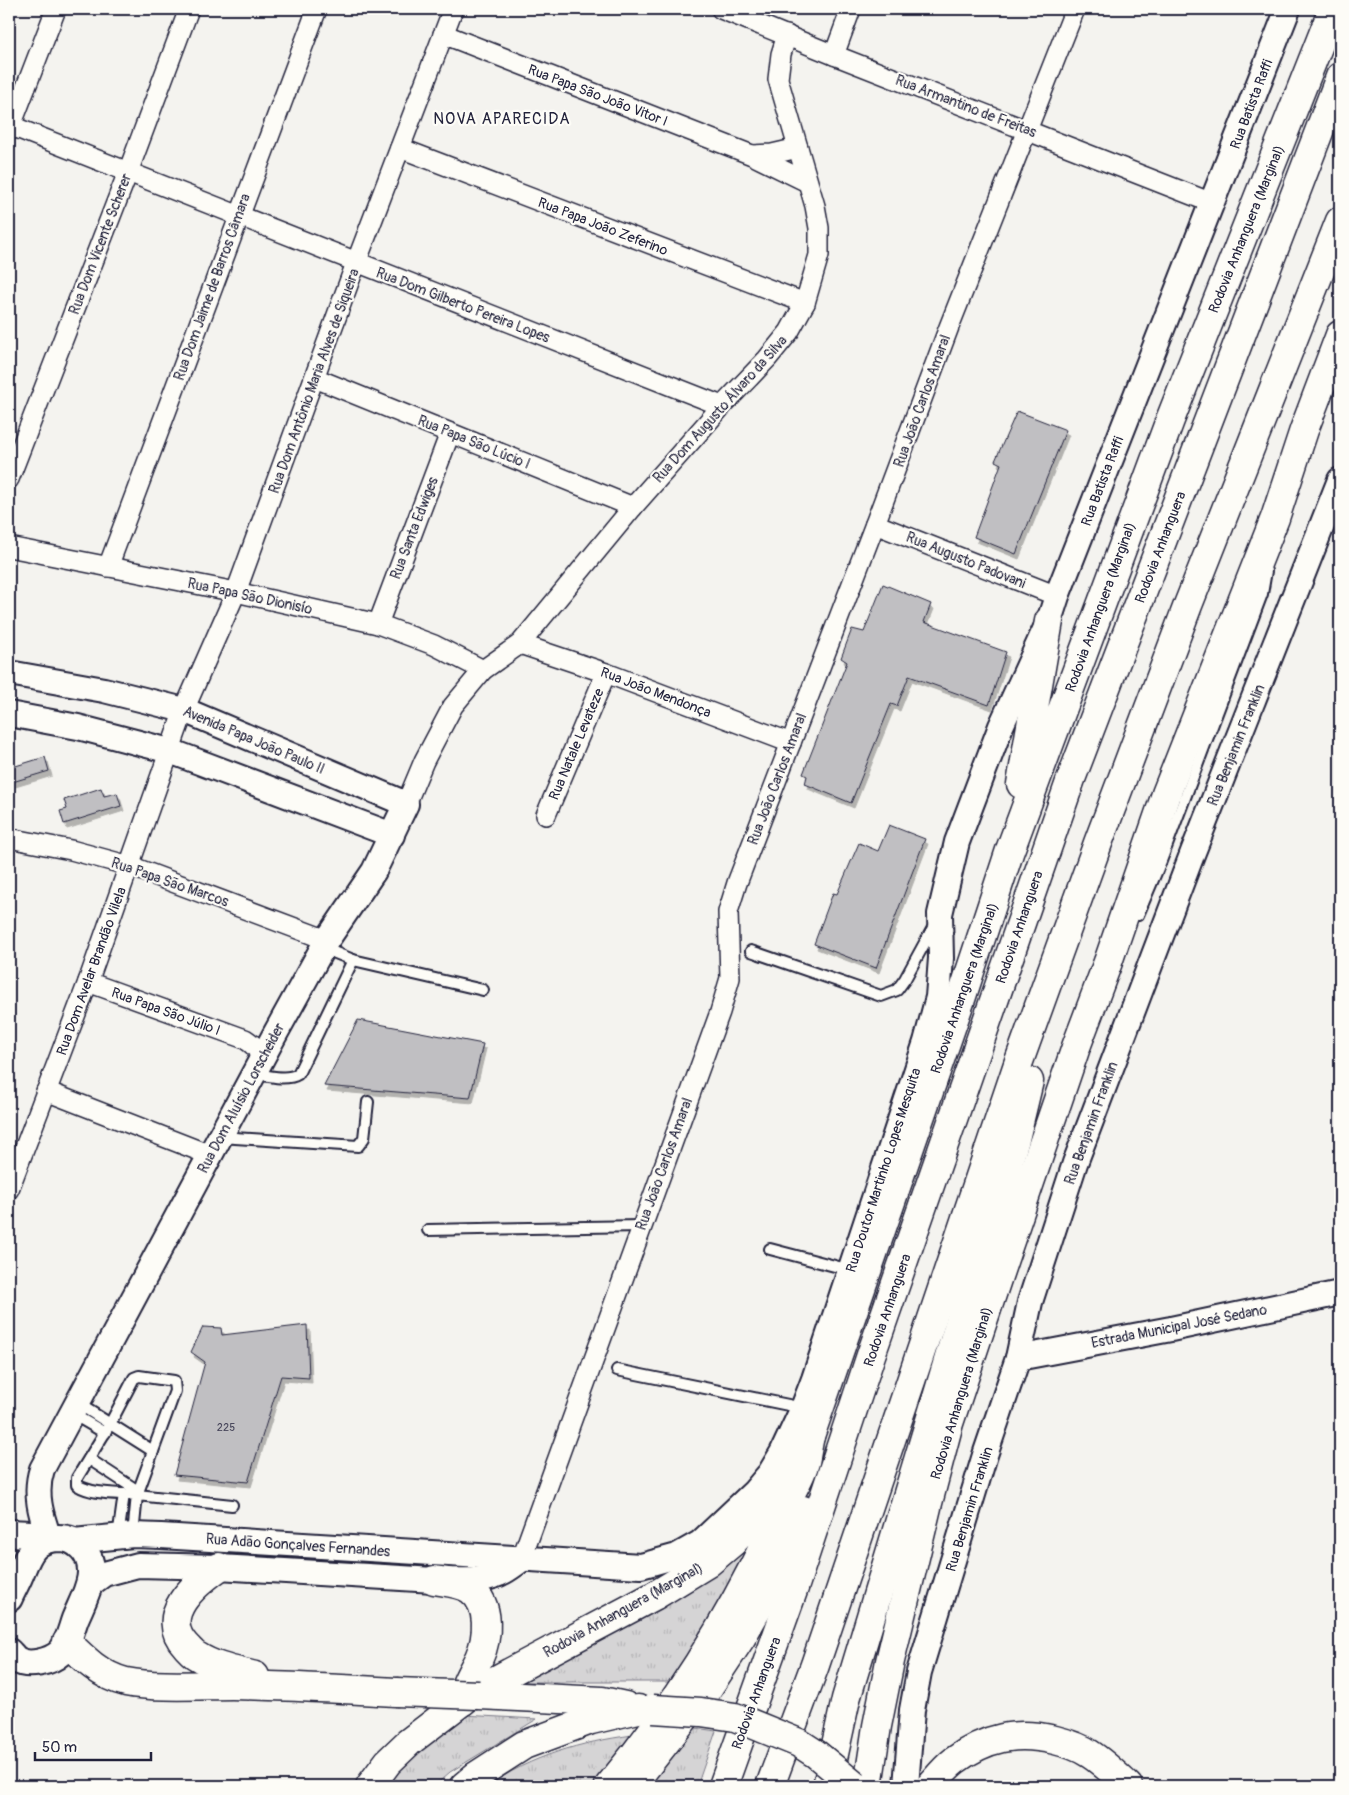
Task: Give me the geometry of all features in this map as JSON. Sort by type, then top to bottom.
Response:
[{"type":"highway","name":"Rodovia Anhanguera (Marginal)","points":[[370,1786],[388,1762],[409,1742],[477,1690],[654,1596],[708,1563],[733,1542],[764,1507],[810,1436],[959,1005],[1010,850],[1170,420],[1333,9]]},
{"type":"highway","name":"Rodovia Anhanguera","points":[[723,1786],[794,1588],[872,1355],[1071,779],[1340,77]]},
{"type":"highway","points":[[770,1786],[815,1665],[1018,1064],[1098,843],[1188,605],[1339,224]]},
{"type":"highway","name":"Rodovia Anhanguera (Marginal)","points":[[868,1786],[877,1726],[890,1661],[949,1423],[996,1279],[1076,1047],[1108,962],[1166,794],[1275,518],[1304,430],[1340,336]]},
{"type":"highway","points":[[1010,850],[1053,608]]},
{"type":"highway","points":[[827,1786],[846,1699],[1015,1139],[1038,1045],[1098,843]]},
{"type":"highway","points":[[631,1786],[706,1691],[741,1638],[767,1592],[872,1355]]},
{"type":"highway","points":[[842,1786],[872,1671],[929,1472],[940,1439],[949,1423]]},
{"type":"highway","points":[[609,1786],[639,1750],[689,1678],[737,1597],[758,1559],[805,1463],[810,1436]]},
{"type":"highway","points":[[220,1567],[192,1588],[182,1601],[175,1621],[177,1634],[197,1656],[224,1668],[298,1686]]},
{"type":"highway","points":[[434,1580],[472,1590],[483,1607],[486,1624],[485,1639],[480,1657],[464,1686],[463,1701]]},
{"type":"highway","points":[[67,1642],[97,1669],[126,1682],[298,1686],[602,1701],[638,1709],[701,1712],[735,1717],[799,1744],[816,1754],[855,1786]]},
{"type":"highway","points":[[464,1786],[524,1745],[591,1720],[638,1709]]},
{"type":"highway","points":[[930,1786],[952,1762],[970,1751],[987,1742],[1006,1737],[1022,1736],[1038,1737],[1066,1743],[1089,1754],[1114,1772],[1128,1786]]},
{"type":"main road","name":"Rua Adão Gonçalves Fernandes","points":[[9,1532],[31,1534],[56,1540]]},
{"type":"main road","points":[[11,1657],[34,1664],[49,1660],[60,1653],[67,1642],[89,1585],[91,1576],[90,1562],[85,1552],[56,1540],[33,1548],[12,1582]]},
{"type":"street","points":[[9,127],[55,9]]},
{"type":"street","name":"Rua Dom Vicente Scherer","points":[[9,479],[189,9]]},
{"type":"street","name":"Rua Dom Jaime de Barros Câmara","points":[[108,567],[317,9]]},
{"type":"street","name":"Rua Dom Antônio Maria Alves de Siqueira","points":[[170,751],[184,710],[236,592],[356,263],[453,9]]},
{"type":"street","name":"Rua Armantino de Freitas","points":[[721,9],[1212,203]]},
{"type":"street","points":[[834,55],[852,9]]},
{"type":"street","name":"Rua João Carlos Amaral","points":[[521,1560],[720,1012],[730,978],[728,912],[737,884],[949,327],[1075,9]]},
{"type":"street","name":"Rua Batista Raffi","points":[[941,958],[940,914],[957,842],[1001,726],[1053,608],[1288,9]]},
{"type":"street","name":"Rua Papa São João Vitor I","points":[[444,34],[752,155],[807,182]]},
{"type":"street","name":"Rua Dom Augusto Álvaro da Silva","points":[[483,670],[520,644],[633,507],[722,406],[768,359],[789,332],[806,303],[819,255],[819,228],[778,79],[781,54],[787,35]]},
{"type":"street","name":"Rua Dom Gilberto Pereira Lopes","points":[[9,127],[722,406]]},
{"type":"street","name":"Rua Papa João Zeferino","points":[[400,148],[806,303]]},
{"type":"street","name":"Rua Papa São João Vitor I","points":[[752,155],[772,154],[798,148]]},
{"type":"street","name":"Rua Papa São Lúcio I","points":[[315,378],[633,507]]},
{"type":"street","name":"Rua Santa Edwiges","points":[[378,624],[450,433]]},
{"type":"street","name":"Rua Benjamin Franklin","points":[[906,1786],[912,1710],[919,1672],[985,1455],[1018,1358],[1030,1302],[1075,1163],[1193,852],[1340,480]]},
{"type":"street","name":"Rua Augusto Padovani","points":[[875,524],[1053,608]]},
{"type":"street","name":"Rua Papa São Dionisío","points":[[9,548],[236,592],[378,624],[434,645],[483,670]]},
{"type":"street","name":"Rua João Mendonça","points":[[520,644],[606,673],[791,743]]},
{"type":"street","name":"Rua Dom Aluísio Lorscheider","points":[[56,1540],[40,1512],[38,1497],[42,1468],[325,944],[374,871],[424,761],[453,706],[483,670]]},
{"type":"street","name":"Avenida Papa João Paulo II","points":[[9,673],[104,690],[184,710],[406,804]]},
{"type":"street","name":"Rua Natale Levateze","points":[[546,815],[606,673]]},
{"type":"street","points":[[9,714],[78,727],[170,751],[392,835]]},
{"type":"street","name":"Rua Dom Avelar Brandão Vilela","points":[[9,1189],[88,982],[170,751]]},
{"type":"street","name":"Rua Papa São Marcos","points":[[9,839],[71,850],[130,866],[325,944]]},
{"type":"street","name":"Rua Doutor Martinho Lopes Mesquita","points":[[814,1379],[926,1042],[938,997],[941,958]]},
{"type":"street","name":"Rua Papa São Júlio I","points":[[88,982],[244,1039],[258,1050],[257,1067]]},
{"type":"street","name":"Rua Papa São Júlio I","points":[[244,1039],[259,1040],[274,1036]]},
{"type":"street","points":[[46,1091],[215,1146]]},
{"type":"street","name":"Estrada Municipal José Sedano","points":[[1018,1358],[1171,1329],[1340,1293]]},
{"type":"street","name":"Rua Adão Gonçalves Fernandes","points":[[56,1540],[126,1536],[342,1547],[521,1560],[641,1566],[677,1556],[700,1543],[754,1492],[770,1473],[803,1408],[814,1379]]},
{"type":"street","name":"Rua Adão Gonçalves Fernandes","points":[[89,1585],[104,1574],[138,1566],[220,1567],[434,1580],[468,1580],[488,1578],[501,1573],[521,1560]]},
{"type":"lane","points":[[1108,962],[1132,928],[1161,861],[1262,594],[1275,518]]},
{"type":"lane","points":[[751,951],[881,996],[897,990],[906,979],[940,914]]},
{"type":"lane","points":[[325,944],[353,960],[484,990]]},
{"type":"lane","points":[[257,1067],[271,1076],[294,1077],[298,1074],[353,960]]},
{"type":"lane","points":[[215,1146],[358,1146],[364,1138],[368,1102]]},
{"type":"lane","points":[[428,1230],[641,1226]]},
{"type":"lane","points":[[770,1249],[850,1270]]},
{"type":"lane","points":[[617,1370],[803,1408]]},
{"type":"lane","points":[[126,1536],[138,1493],[175,1391],[174,1381],[139,1376],[134,1378],[90,1459],[77,1478],[77,1485],[86,1490],[124,1494],[138,1493],[232,1505]]},
{"type":"lane","points":[[74,1408],[107,1428],[154,1451]]},
{"type":"lane","points":[[90,1459],[138,1493]]},
{"type":"lane","points":[[124,1494],[126,1536]]},
{"type":"green space","points":[[745,1552],[676,1682],[519,1682]]},
{"type":"green space","points":[[463,1715],[537,1719],[450,1772],[434,1786],[387,1786],[424,1742]]},
{"type":"green space","points":[[689,1727],[716,1731],[697,1786],[640,1786]]},
{"type":"green space","points":[[633,1735],[592,1786],[488,1786],[521,1766],[557,1752],[576,1746]]},
{"type":"building","points":[[1017,411],[1066,430],[1016,554],[974,537],[1001,464],[995,461]]},
{"type":"building","points":[[883,584],[931,604],[924,622],[1006,652],[989,705],[909,676],[897,706],[891,704],[851,803],[805,784],[807,776],[803,774],[847,662],[841,658],[852,629],[864,632]]},
{"type":"building","points":[[45,757],[49,771],[9,783],[9,768]]},
{"type":"building","points":[[101,788],[104,796],[117,793],[121,806],[64,824],[60,811],[67,809],[64,800]]},
{"type":"building","points":[[889,825],[925,839],[876,968],[814,944],[833,893],[837,894],[859,843],[878,851]]},
{"type":"building","points":[[358,1020],[483,1044],[470,1098],[324,1086]]},
{"type":"building","points":[[307,1325],[309,1378],[281,1376],[248,1482],[174,1475],[205,1362],[191,1352],[203,1327],[221,1328],[222,1335]]},
{"type":"district","name":"NOVA APARECIDA","points":[[502,118]]}]
